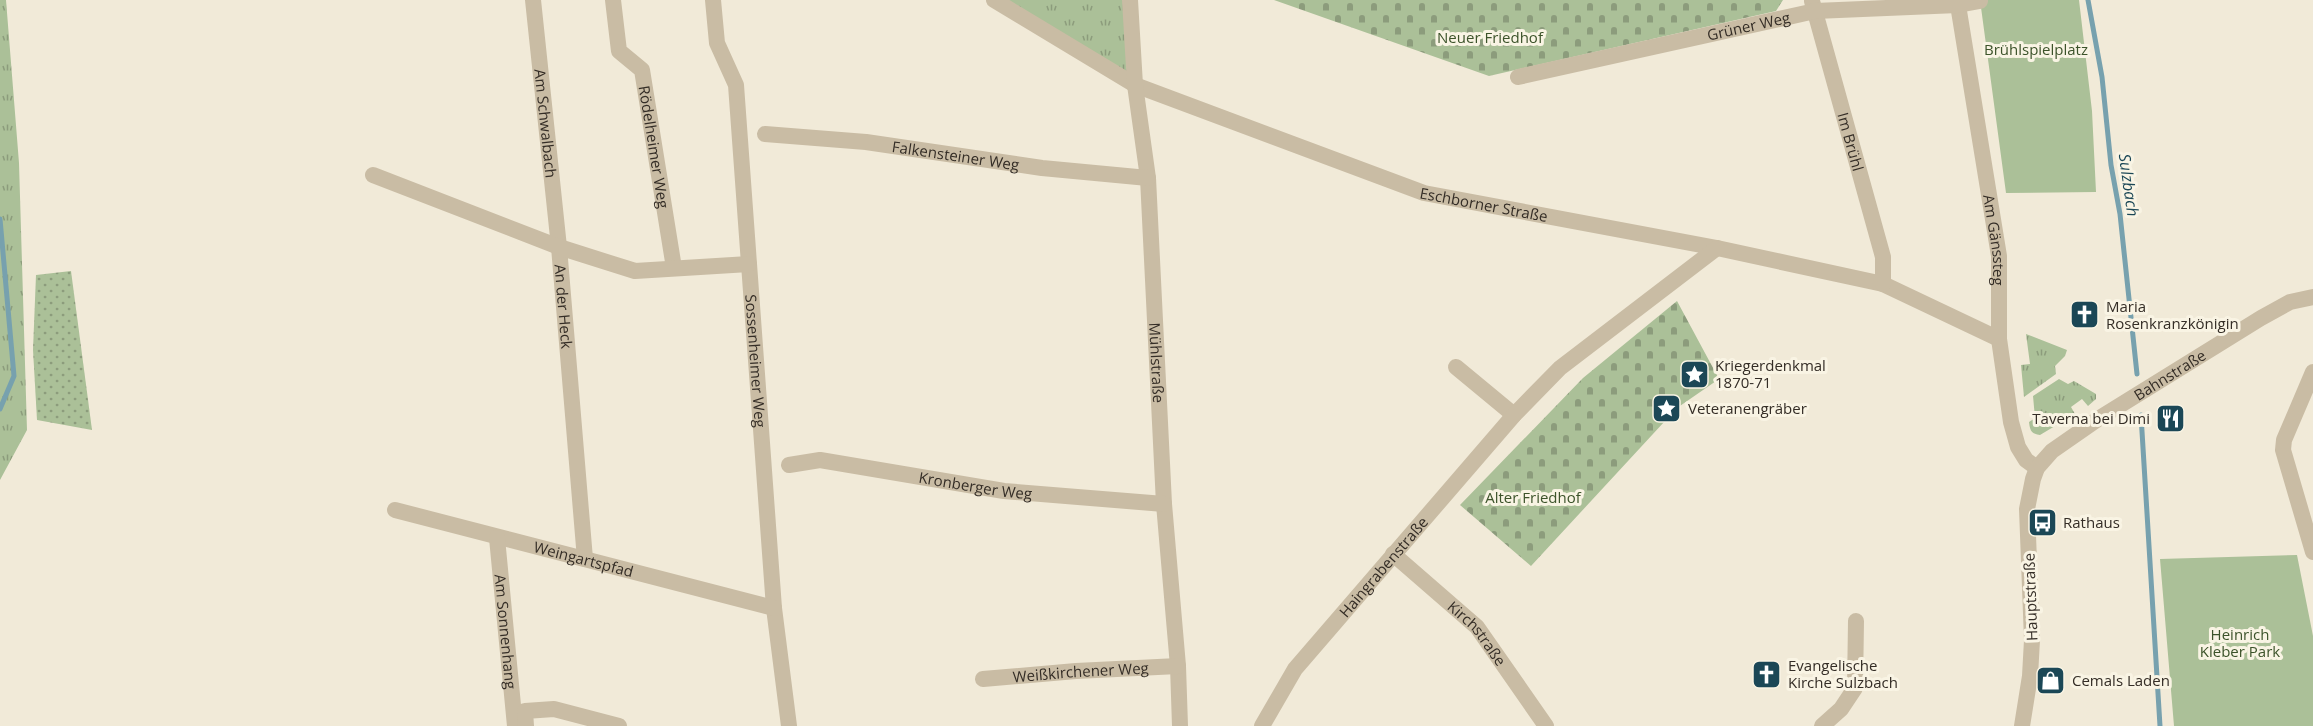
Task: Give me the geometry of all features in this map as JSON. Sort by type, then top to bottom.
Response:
[{"type":"street","name":"Am Schwalbach","points":[[533,0],[559,247]]},
{"type":"street","name":"Rödelheimer Weg","points":[[613,0],[619,51],[642,70],[674,267]]},
{"type":"street","name":"Sossenheimer Weg","points":[[713,0],[717,43],[736,84],[774,608],[789,726]]},
{"type":"street","name":"Eschborner Straße","points":[[994,0],[1135,85],[1424,193],[1717,248],[1883,284],[1999,339]]},
{"type":"street","name":"Mühlstraße","points":[[1130,0],[1135,85],[1148,178],[1164,504],[1178,666],[1180,726]]},
{"type":"street","name":"Grüner Weg","points":[[1518,77],[1813,5],[1958,5],[1980,1]]},
{"type":"street","name":"Im Brühl","points":[[1813,5],[1882,257],[1883,284]]},
{"type":"street","name":"Am Gänssteg","points":[[1958,5],[1999,256],[1999,339],[2011,422],[2018,447],[2026,460],[2037,468]]},
{"type":"street","name":"Falkensteiner Weg","points":[[765,134],[866,142],[1042,168],[1148,178]]},
{"type":"street","points":[[373,175],[559,247]]},
{"type":"street","name":"An der Heck","points":[[585,559],[559,247],[635,271],[748,264]]},
{"type":"street","name":"Haingrabenstraße","points":[[1262,726],[1295,669],[1514,415],[1560,368],[1717,248]]},
{"type":"street","name":"Bahnstraße","points":[[2037,468],[2052,451],[2098,419],[2261,318],[2290,302],[2313,297]]},
{"type":"street","points":[[1456,368],[1514,415]]},
{"type":"street","points":[[2313,372],[2307,400],[2284,440],[2283,450],[2313,552]]},
{"type":"street","name":"Kronberger Weg","points":[[789,465],[820,460],[1004,491],[1164,504]]},
{"type":"street","name":"Hauptstraße","points":[[2022,726],[2030,676],[2032,640],[2028,509],[2030,490],[2037,468]]},
{"type":"street","name":"Weingartspfad","points":[[395,510],[774,608]]},
{"type":"street","name":"Am Sonnenhang","points":[[497,538],[515,726]]},
{"type":"street","name":"Kirchstraße","points":[[1393,554],[1477,627],[1545,726]]},
{"type":"street","points":[[1822,726],[1841,709],[1855,688],[1856,621]]},
{"type":"street","name":"Weißkirchener Weg","points":[[983,679],[1178,666]]},
{"type":"street","points":[[526,726],[525,711],[554,709],[619,726]]},
{"type":"green space","points":[[0,0],[6,0],[19,163],[27,430],[0,480]]},
{"type":"green space","points":[[994,0],[1130,0],[1135,85]]},
{"type":"green space","name":"Neuer Friedhof","points":[[1274,0],[1783,0],[1776,11],[1489,76]]},
{"type":"green space","name":"Brühlspielplatz","points":[[1980,0],[2079,0],[2092,111],[2096,192],[2006,193]]},
{"type":"green space","points":[[71,271],[92,430],[37,420],[33,350],[36,275]]},
{"type":"green space","name":"Alter Friedhof","points":[[1677,301],[1719,379],[1677,408],[1531,566],[1460,505],[1583,378]]},
{"type":"green space","points":[[2026,334],[2067,350],[2065,356],[2055,366],[2056,374],[2024,397],[2021,365],[2030,364]]},
{"type":"green space","points":[[2059,379],[2068,384],[2074,381],[2096,394],[2096,399],[2088,406],[2082,399],[2071,407],[2075,414],[2040,435],[2035,434],[2029,422],[2035,418],[2033,396]]},
{"type":"green space","name":"Heinrich Kleber Park","points":[[2297,555],[2313,636],[2313,726],[2174,726],[2160,559]]},
{"type":"waterway","name":"Sulzbach","points":[[2088,0],[2102,77],[2111,165],[2120,214],[2137,374]]},
{"type":"waterway","points":[[0,219],[14,376],[0,409]]},
{"type":"waterway","name":"Sulzbach","points":[[2141,415],[2160,726]]},
{"type":"place","name":"Maria Rosenkranzkönigin","points":[[2085,315]]},
{"type":"place","name":"Kriegerdenkmal 1870-71","points":[[1694,374]]},
{"type":"place","name":"Veteranengräber","points":[[1667,408]]},
{"type":"place","name":"Taverna bei Dimi","points":[[2171,418]]},
{"type":"place","name":"Rathaus","points":[[2042,522]]},
{"type":"place","name":"Evangelische Kirche Sulzbach","points":[[1767,674]]},
{"type":"place","name":"Cemals Laden","points":[[2051,680]]}]
